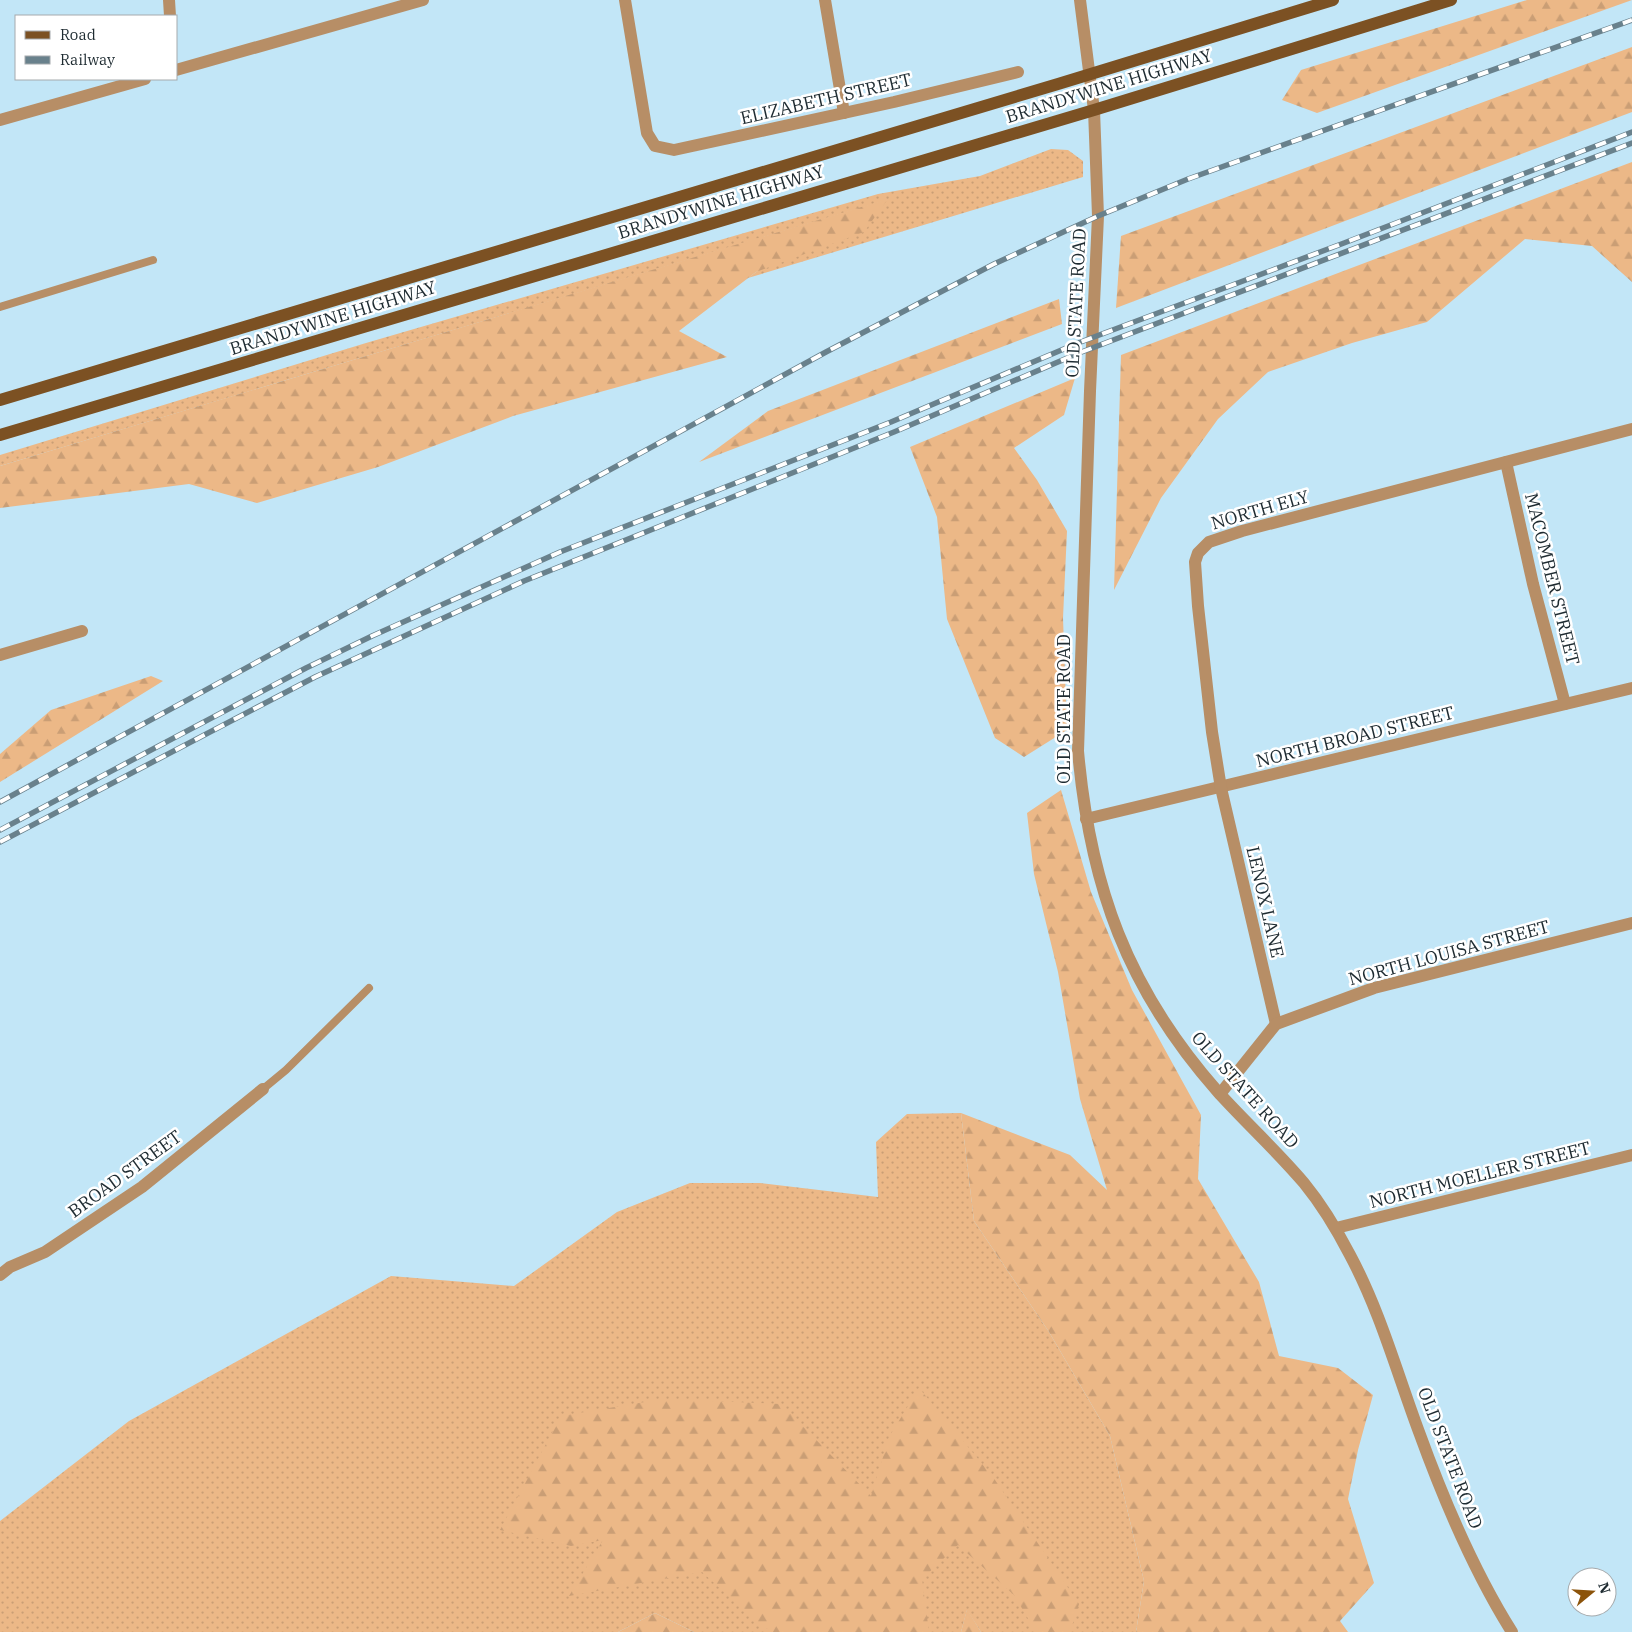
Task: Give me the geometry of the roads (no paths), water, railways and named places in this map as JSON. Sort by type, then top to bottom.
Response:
[{"type":"main road","name":"BRANDYWINE HIGHWAY","points":[[0,400],[1333,0]]},
{"type":"main road","name":"BRANDYWINE HIGHWAY","points":[[0,435],[1094,110],[1451,0]]},
{"type":"street","points":[[170,0],[170,15]]},
{"type":"street","points":[[178,69],[423,0]]},
{"type":"street","name":"ELIZABETH STREET","points":[[625,0],[648,133],[655,146],[674,150],[844,113],[1018,72]]},
{"type":"street","points":[[824,0],[844,113]]},
{"type":"street","name":"OLD STATE ROAD","points":[[1080,0],[1094,110],[1097,250],[1090,391],[1078,751],[1086,819],[1093,854],[1125,952],[1143,987],[1168,1028],[1193,1063],[1220,1094],[1306,1185],[1336,1228],[1376,1311],[1419,1433],[1465,1544],[1512,1632]]},
{"type":"street","points":[[0,120],[141,80]]},
{"type":"street","name":"NORTH ELY","points":[[1220,788],[1198,606],[1195,562],[1198,553],[1210,542],[1242,531],[1632,429]]},
{"type":"street","name":"MACOMBER STREET","points":[[1506,462],[1533,584],[1565,704]]},
{"type":"street","points":[[0,655],[82,631]]},
{"type":"street","name":"NORTH BROAD STREET","points":[[1086,819],[1632,688]]},
{"type":"street","name":"LENOX LANE","points":[[1220,788],[1276,1024]]},
{"type":"street","name":"NORTH LOUISA STREET","points":[[1276,1024],[1374,988],[1632,923]]},
{"type":"street","points":[[1220,1094],[1276,1024]]},
{"type":"street","name":"BROAD STREET","points":[[0,1275],[10,1268],[45,1252],[142,1187],[263,1089]]},
{"type":"street","name":"NORTH MOELLER STREET","points":[[1336,1228],[1632,1155]]},
{"type":"lane","points":[[0,307],[153,260]]},
{"type":"lane","points":[[263,1089],[286,1070],[368,988]]},
{"type":"railway","points":[[0,802],[826,352],[994,264],[1098,216],[1188,179],[1632,20]]},
{"type":"railway","points":[[0,830],[306,668],[372,636],[560,552],[891,422],[1078,343],[1632,132]]},
{"type":"railway","points":[[0,842],[315,677],[524,581],[894,432],[1079,353],[1632,143]]}]
